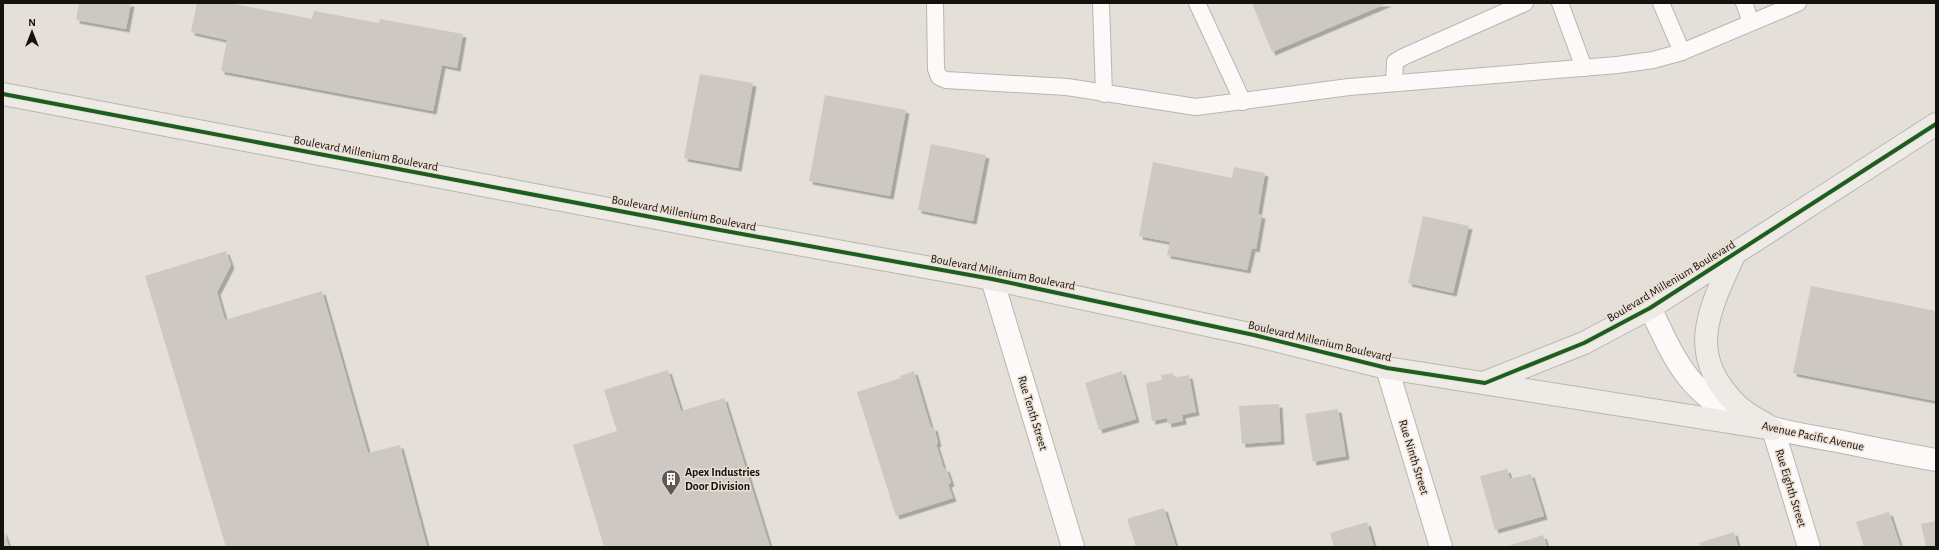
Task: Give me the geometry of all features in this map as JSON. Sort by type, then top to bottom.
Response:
[{"type":"main road","name":"Boulevard Millenium Boulevard","points":[[3,94],[709,228],[992,279],[1254,335],[1387,368],[1485,383],[1584,344],[1650,308],[1936,124]]},
{"type":"main road","points":[[1734,255],[1710,309],[1706,330],[1707,351],[1712,371],[1724,391],[1738,406],[1773,429]]},
{"type":"main road","points":[[1485,383],[1773,429]]},
{"type":"street","name":"Rue Tenth Street","points":[[992,279],[1073,547]]},
{"type":"street","name":"Avenue Pacific Avenue","points":[[1650,308],[1676,360],[1694,384],[1716,403],[1741,418],[1773,429],[1936,460]]},
{"type":"street","name":"Rue Ninth Street","points":[[1387,368],[1441,547]]},
{"type":"street","name":"Rue Eighth Street","points":[[1773,429],[1809,547]]},
{"type":"lane","points":[[935,3],[936,69],[939,78],[946,80],[1067,87],[1104,94],[1196,107],[1349,87],[1584,68],[1653,60],[1682,52],[1798,3]]},
{"type":"lane","points":[[1102,3],[1104,94]]},
{"type":"lane","points":[[1197,3],[1243,102]]},
{"type":"lane","points":[[1394,83],[1395,62],[1403,57],[1525,3]]},
{"type":"lane","points":[[1560,3],[1584,68]]},
{"type":"lane","points":[[1662,3],[1682,52]]},
{"type":"lane","points":[[1744,3],[1751,22]]},
{"type":"building","points":[[79,3],[131,3],[126,29],[76,20]]},
{"type":"building","points":[[197,3],[229,3],[312,19],[314,11],[379,23],[380,19],[463,34],[457,68],[442,65],[433,111],[221,71],[227,40],[191,32]]},
{"type":"building","points":[[1252,3],[1388,3],[1272,52]]},
{"type":"building","points":[[700,74],[753,83],[738,168],[684,158]]},
{"type":"building","points":[[825,95],[906,110],[890,196],[809,181]]},
{"type":"building","points":[[931,144],[986,155],[973,221],[918,210]]},
{"type":"building","points":[[1153,162],[1232,178],[1234,167],[1265,173],[1258,214],[1262,215],[1256,249],[1252,248],[1247,270],[1167,255],[1170,242],[1139,236]]},
{"type":"building","points":[[1423,216],[1469,226],[1453,293],[1408,283]]},
{"type":"building","points":[[226,251],[231,265],[217,292],[225,320],[322,291],[368,453],[400,445],[427,547],[226,547],[145,276]]},
{"type":"building","points":[[1811,286],[1936,311],[1936,401],[1793,373]]},
{"type":"building","name":"Apex Industries Door Division","points":[[668,370],[681,411],[724,398],[770,547],[604,547],[573,445],[617,431],[604,390]]},
{"type":"building","points":[[914,371],[931,428],[934,427],[938,443],[936,444],[944,469],[946,468],[951,483],[948,484],[953,498],[896,516],[857,392],[901,378],[900,376]]},
{"type":"building","points":[[1122,371],[1136,419],[1099,430],[1085,383]]},
{"type":"building","points":[[1173,373],[1174,378],[1189,375],[1196,412],[1182,415],[1183,421],[1168,424],[1167,418],[1152,421],[1146,383],[1162,380],[1161,375]]},
{"type":"building","points":[[1279,404],[1281,441],[1242,444],[1239,406]]},
{"type":"building","points":[[1338,409],[1346,456],[1313,462],[1305,414]]},
{"type":"building","points":[[1507,469],[1510,479],[1531,474],[1544,516],[1495,530],[1480,476]]},
{"type":"building","points":[[1164,508],[1176,547],[1136,547],[1127,519]]},
{"type":"building","points":[[1889,512],[1902,547],[1864,547],[1856,522]]},
{"type":"building","points":[[1936,521],[1936,547],[1926,547],[1921,524]]},
{"type":"building","points":[[1367,522],[1374,547],[1334,547],[1330,533]]},
{"type":"building","points":[[3,530],[9,547],[3,547]]},
{"type":"building","points":[[1734,532],[1738,547],[1700,547],[1699,543]]},
{"type":"building","points":[[1543,535],[1547,547],[1505,547]]},
{"type":"cycle path","points":[[3,94],[709,228],[992,279],[1254,335],[1387,368],[1485,383],[1584,343],[1650,308],[1936,124]]},
{"type":"place","name":"Apex Industries Door Division","points":[[671,496]]}]
